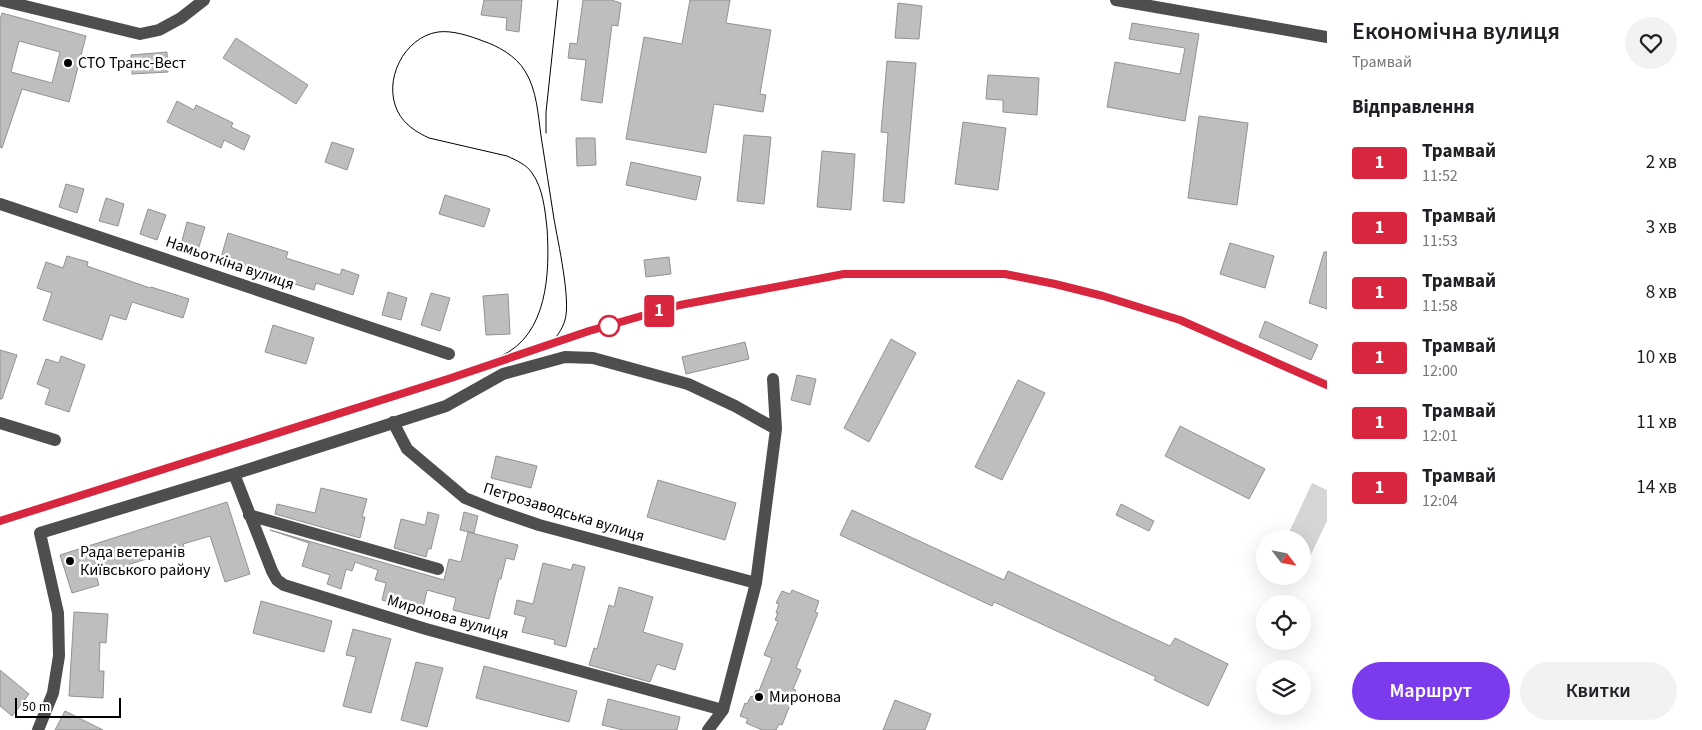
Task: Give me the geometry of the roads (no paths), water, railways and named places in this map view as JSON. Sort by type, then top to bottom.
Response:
[{"type":"street","points":[[0,0],[140,34],[160,30],[181,18],[204,0]]},
{"type":"street","points":[[1116,0],[1327,37]]},
{"type":"street","name":"Намьоткіна вулиця","points":[[0,204],[449,354]]},
{"type":"street","points":[[38,730],[53,693],[59,656],[58,613],[40,532],[234,474],[446,406],[504,374],[565,357],[593,358],[688,384],[735,406],[776,429]]},
{"type":"street","points":[[708,730],[723,710],[756,583],[776,429],[773,379]]},
{"type":"street","name":"Петрозаводська вулиця","points":[[393,422],[407,448],[465,498],[539,525],[756,583]]},
{"type":"street","points":[[0,423],[55,440]]},
{"type":"street","name":"Миронова вулиця","points":[[234,474],[272,572],[284,585],[426,629],[723,710]]},
{"type":"street","points":[[249,515],[438,570]]},
{"type":"tram line","points":[[546,133],[546,112],[558,0]]},
{"type":"tram line","points":[[501,356],[517,346],[528,333],[537,318],[543,301],[548,264],[547,228],[543,199],[536,179],[530,170],[521,163],[507,156],[429,138],[411,127],[398,112],[394,100],[393,87],[399,62],[415,42],[438,32],[467,35],[489,43],[512,56],[525,71],[535,94],[566,299],[564,324],[549,345]]},
{"type":"tram line","points":[[0,521],[451,378],[589,331],[680,305],[844,274],[1005,274],[1055,284],[1103,296],[1180,320],[1327,385]]},
{"type":"tram line","name":"1","points":[[0,521],[451,378],[589,331],[680,305],[844,274],[1005,274],[1055,284],[1103,296],[1180,320],[1327,385]]},
{"type":"place","name":"СТО Транс-Вест","points":[[68,63]]},
{"type":"place","name":"Рада ветеранів Київського району","points":[[70,561]]},
{"type":"place","name":"Миронова","points":[[759,697]]}]
